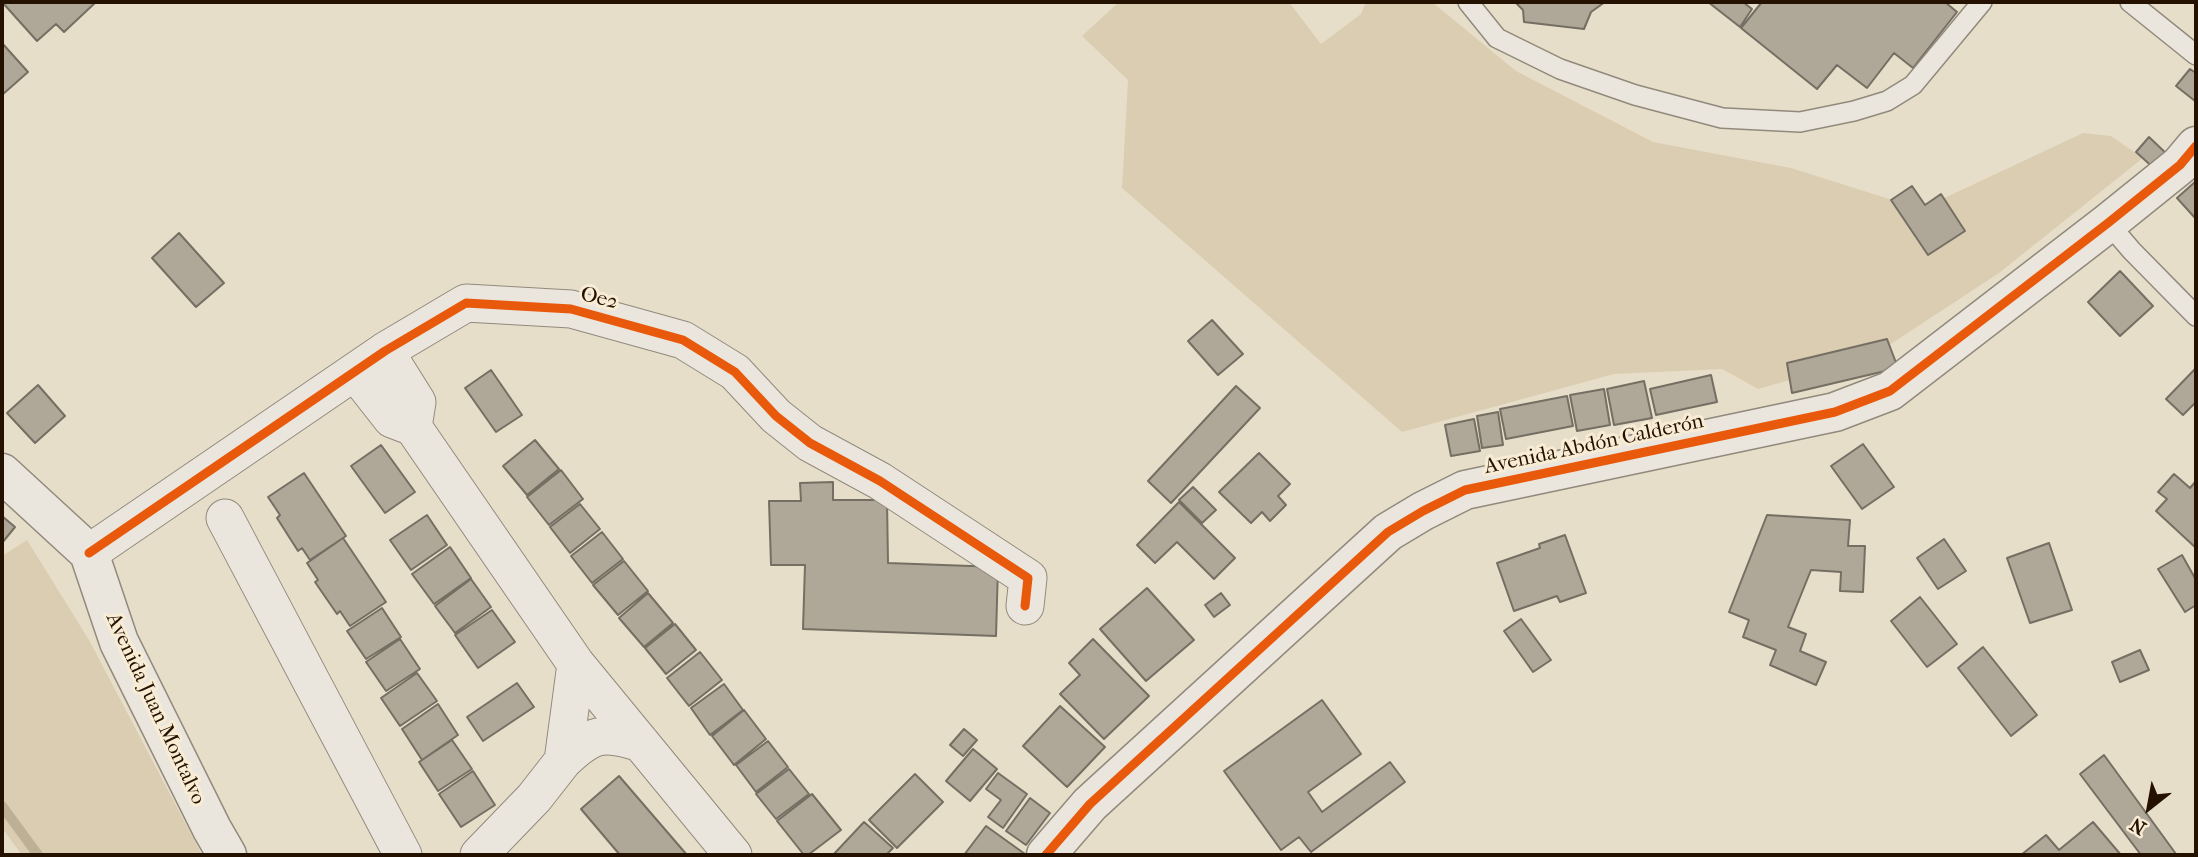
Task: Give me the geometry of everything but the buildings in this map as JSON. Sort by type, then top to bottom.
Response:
[{"type":"street","name":"Avenida Abdón Calderón","points":[[1046,855],[1090,804],[1388,532],[1465,490],[1835,412],[1890,391],[2108,223],[2180,165],[2196,146]]},
{"type":"street","name":"Oe2","points":[[89,553],[385,351],[466,303],[571,309],[683,340],[735,372],[776,416],[810,443],[880,481],[1028,578],[1025,606]]},
{"type":"street","points":[[385,351],[417,402],[413,427]]},
{"type":"street","points":[[355,372],[392,419],[413,427],[576,664],[733,855]]},
{"type":"street","name":"Avenida Juan Montalvo","points":[[2,473],[89,553],[119,642],[227,855]]},
{"type":"street","points":[[225,518],[403,855]]},
{"type":"street","points":[[562,761],[576,664]]},
{"type":"street","points":[[479,855],[534,799],[562,761],[583,742],[594,736],[608,734],[640,743]]},
{"type":"lane","points":[[1468,2],[1497,38],[1560,69],[1635,95],[1721,118],[1800,121],[1854,111],[1887,101],[1913,85],[1982,2]]},
{"type":"lane","points":[[2130,2],[2196,55]]},
{"type":"lane","points":[[2108,223],[2196,316]]},
{"type":"shaded area","points":[[1119,2],[1289,2],[1321,44],[1361,14],[1366,2],[1432,2],[1516,71],[1653,142],[1791,168],[1921,209],[2083,133],[2111,136],[2143,158],[1999,273],[1871,357],[1758,389],[1722,369],[1614,374],[1402,432],[1122,188],[1128,80],[1082,36]]},
{"type":"shaded area","points":[[27,540],[89,640],[202,855],[22,855],[2,828],[2,556]]},
{"type":"waterway","points":[[2,806],[38,855]]},
{"type":"cycle path","points":[[1046,855],[1090,804],[1388,532],[1465,490],[1835,412],[1890,391],[2108,223],[2180,165],[2196,146]]},
{"type":"cycle path","points":[[89,553],[385,351],[466,303],[571,309],[683,340],[735,372],[776,416],[810,443],[880,481],[1028,578],[1025,606]]}]
